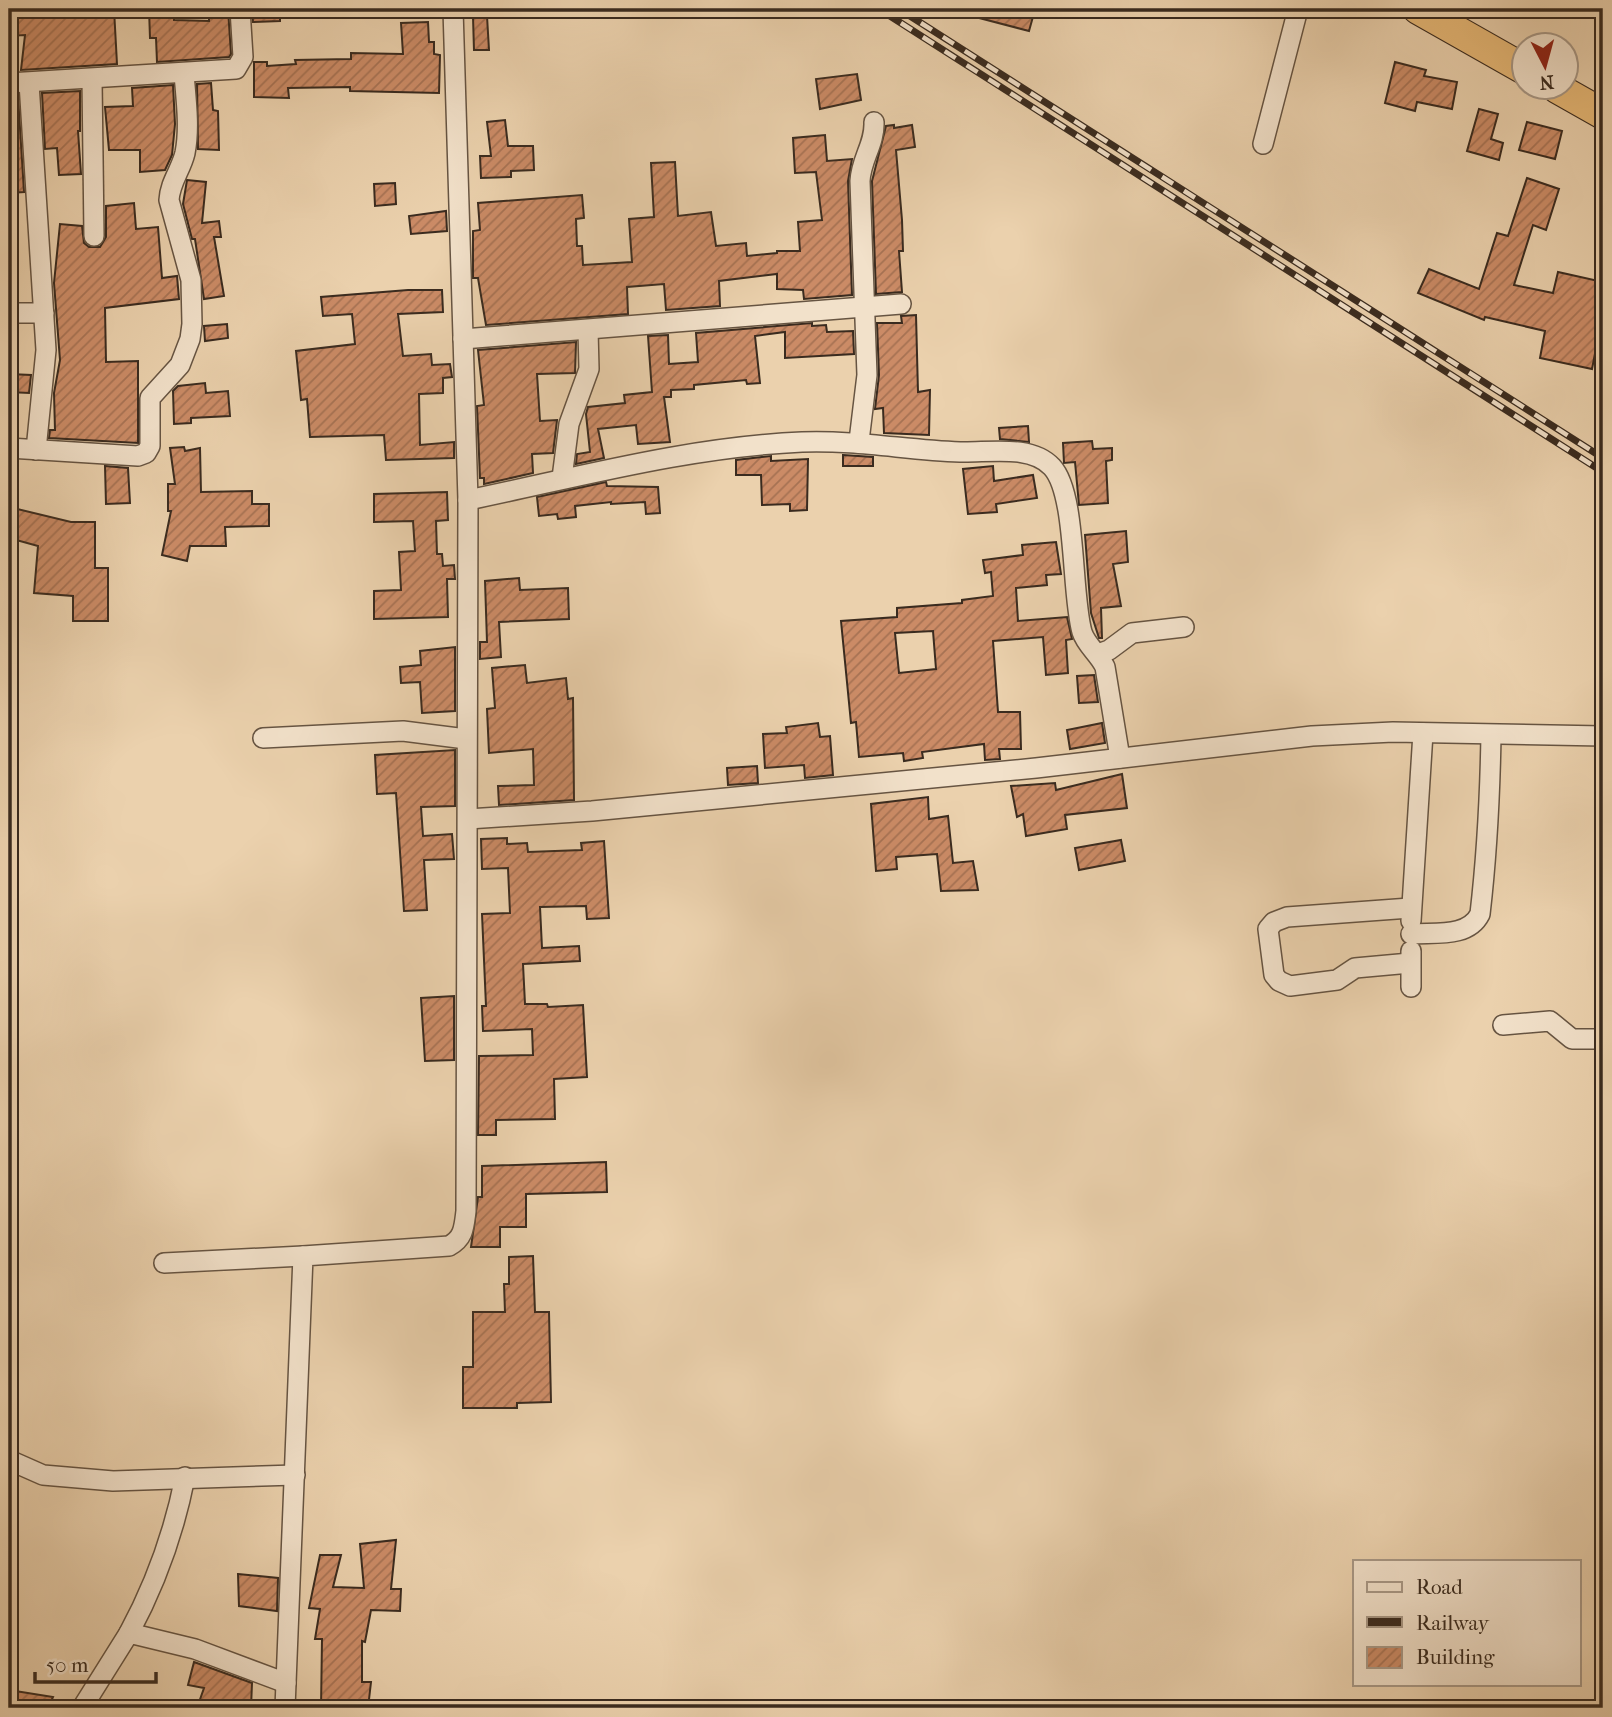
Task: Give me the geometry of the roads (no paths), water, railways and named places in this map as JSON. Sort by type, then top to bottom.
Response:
[{"type":"highway","points":[[1418,9],[1510,61]]},
{"type":"highway","points":[[1580,101],[1603,114]]},
{"type":"street","points":[[36,450],[46,350],[19,83],[230,71],[240,66],[243,51],[240,9]]},
{"type":"street","points":[[164,1263],[438,1248],[458,1241],[463,1233],[466,1211],[468,500],[453,9]]},
{"type":"street","points":[[1263,144],[1298,9]]},
{"type":"street","points":[[9,448],[138,456],[146,453],[150,446],[150,398],[180,366],[190,339],[191,280],[169,200],[170,189],[186,142],[184,74]]},
{"type":"street","points":[[92,80],[94,236]]},
{"type":"street","points":[[859,441],[867,375],[860,181],[863,159],[874,140],[874,122]]},
{"type":"street","points":[[463,339],[901,304]]},
{"type":"street","points":[[9,313],[44,313]]},
{"type":"street","points":[[562,478],[569,424],[589,369],[588,330]]},
{"type":"street","points":[[468,500],[562,478],[680,455],[745,446],[859,441],[942,451],[1012,453],[1043,458],[1054,468],[1062,486],[1082,635],[1098,653],[1105,667],[1120,758]]},
{"type":"street","points":[[1098,653],[1109,650],[1132,633],[1184,627]]},
{"type":"street","points":[[262,738],[403,731],[466,739]]},
{"type":"street","points":[[468,819],[605,810],[1312,736],[1423,733],[1603,736]]},
{"type":"street","points":[[1411,987],[1410,908],[1423,733]]},
{"type":"street","points":[[1411,934],[1465,930],[1476,922],[1480,914],[1489,837],[1487,782],[1491,735]]},
{"type":"street","points":[[1410,908],[1287,918],[1274,922],[1268,929],[1274,975],[1279,981],[1290,986],[1337,979],[1355,968],[1410,963]]},
{"type":"street","points":[[1503,1026],[1550,1021],[1572,1039],[1603,1039]]},
{"type":"street","points":[[285,1708],[303,1256]]},
{"type":"street","points":[[9,1460],[43,1475],[113,1481],[295,1475]]},
{"type":"street","points":[[82,1708],[151,1593],[165,1556],[185,1477]]},
{"type":"street","points":[[129,1633],[215,1655],[286,1683]]},
{"type":"railway","points":[[879,9],[1603,472]]},
{"type":"railway","points":[[899,9],[1603,458]]}]
